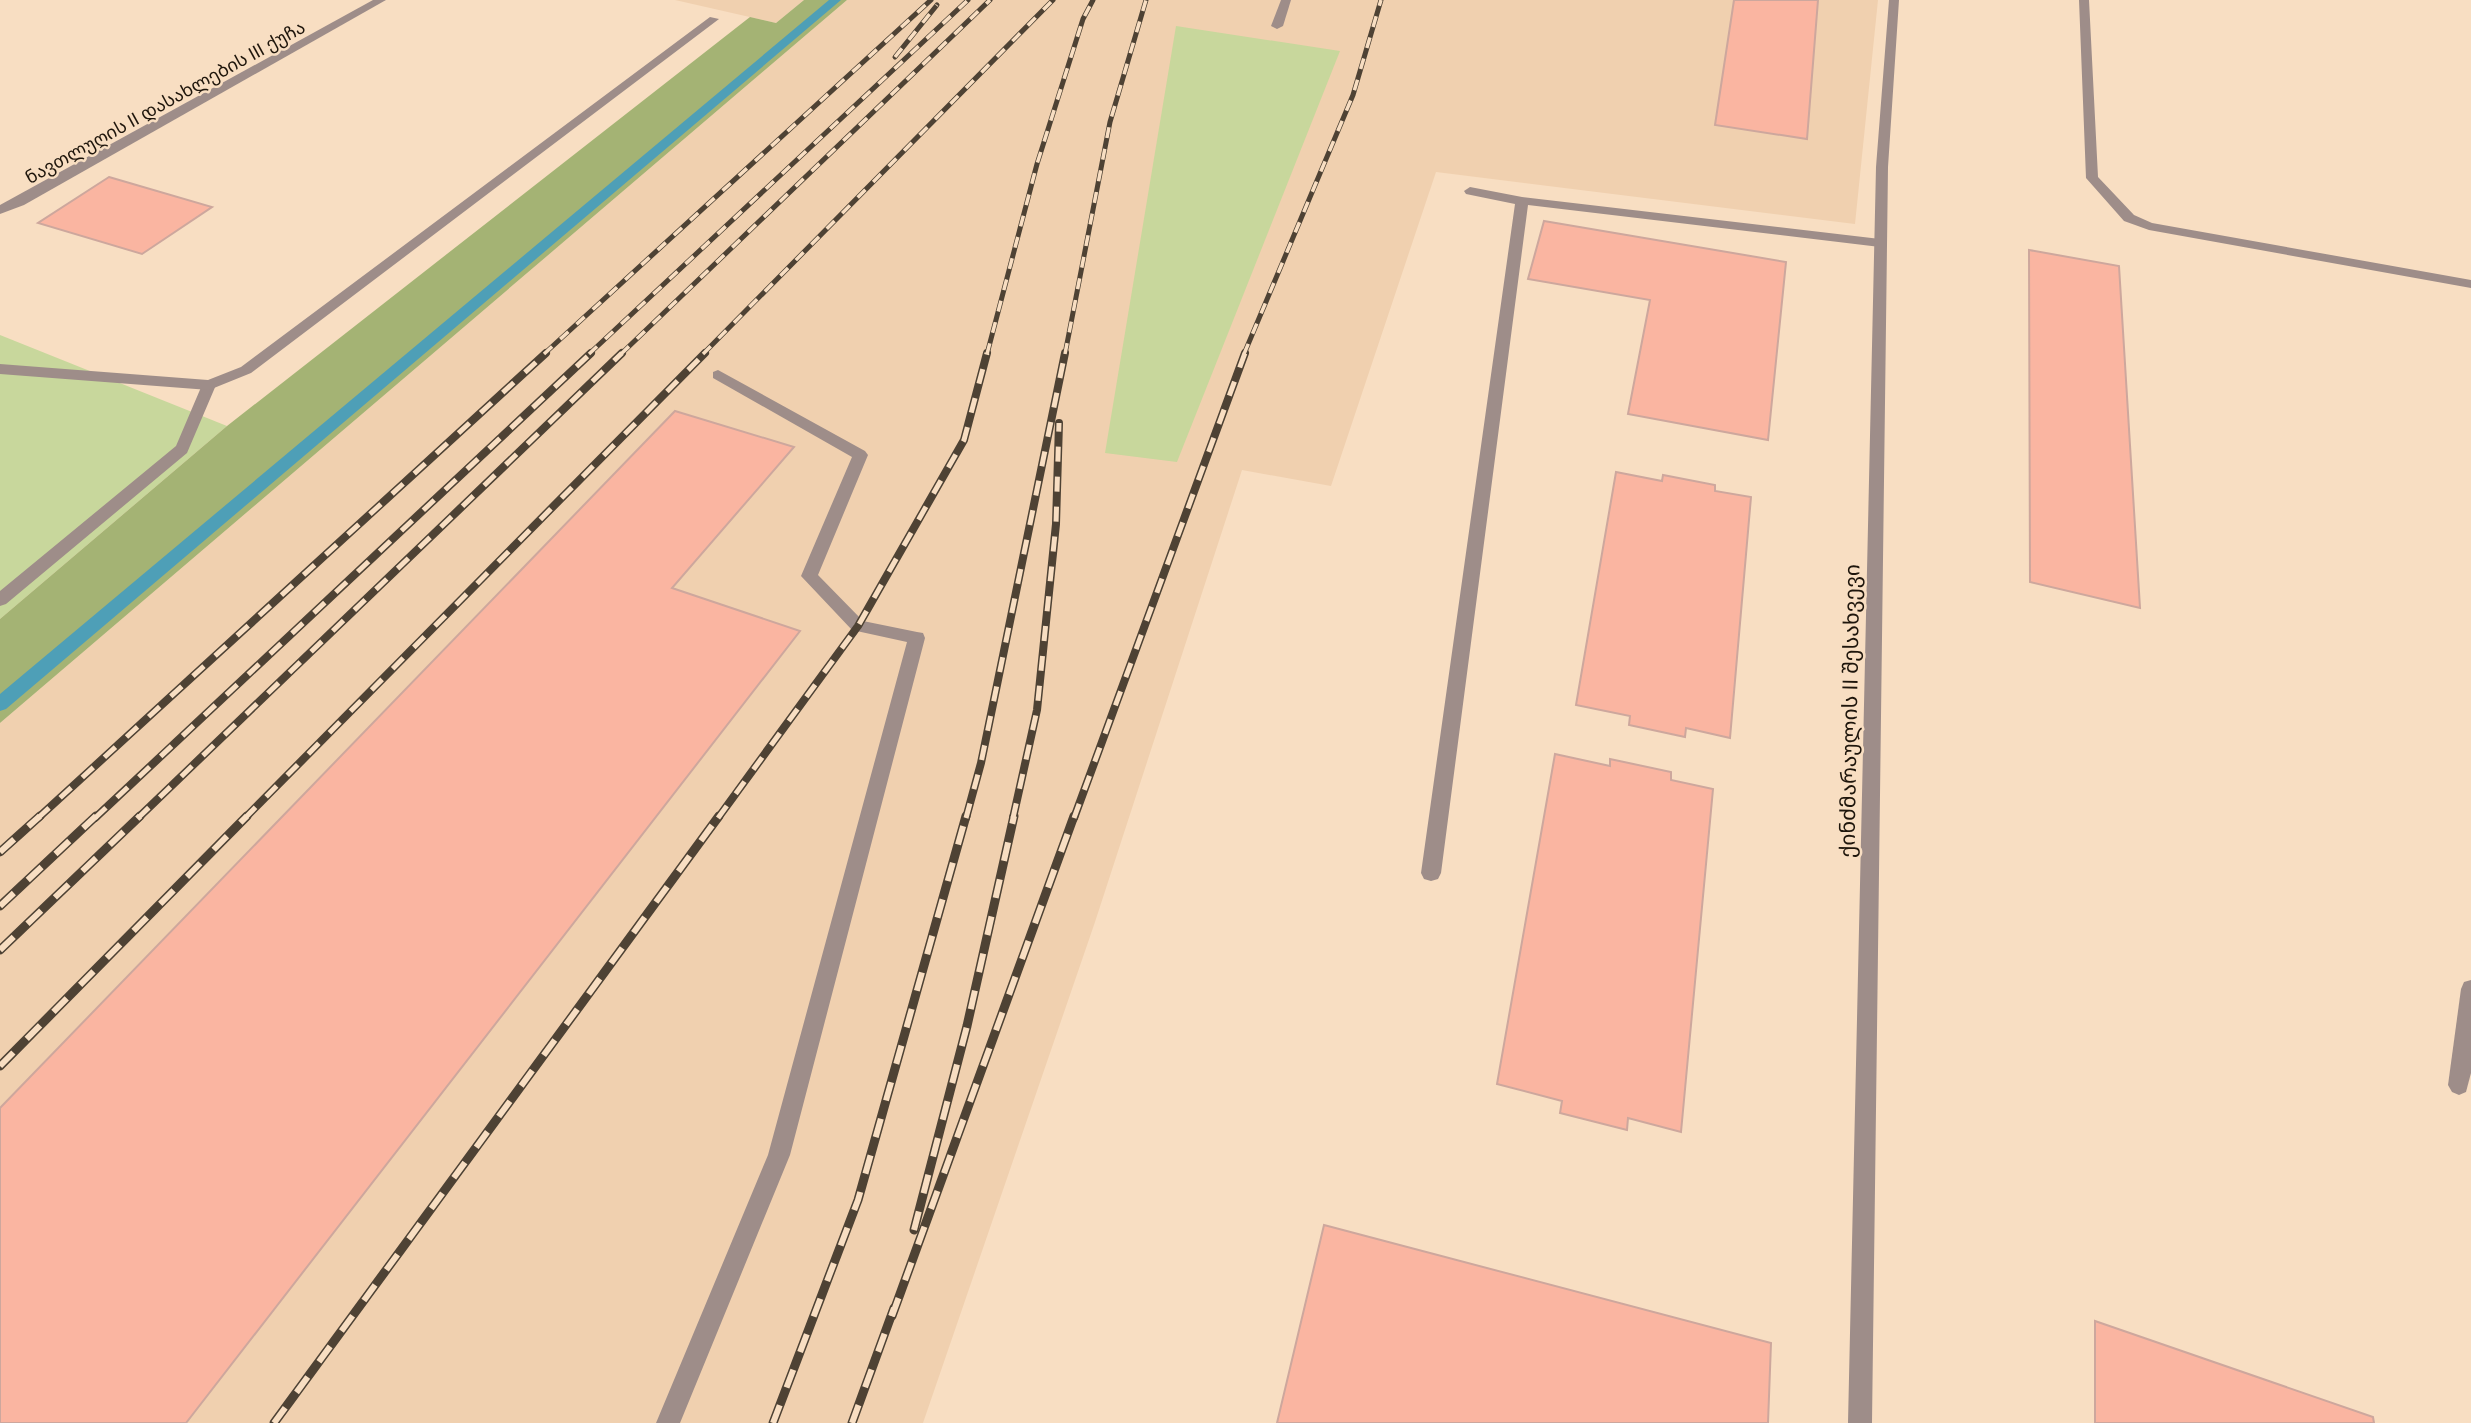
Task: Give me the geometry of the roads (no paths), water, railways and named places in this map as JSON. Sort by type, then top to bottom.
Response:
[{"type":"street","name":"ნავთლუღის II დასახლების III ქუჩა","points":[[0,210],[20,202],[381,0]]},
{"type":"street","points":[[1276,26],[1286,0]]},
{"type":"street","name":"ქინძმარაულის II შესახვევი","points":[[1860,1423],[1882,167],[1894,0]]},
{"type":"street","points":[[2084,0],[2092,178],[2129,218],[2149,226],[2471,284]]},
{"type":"street","points":[[0,369],[209,385],[246,370],[714,19]]},
{"type":"street","points":[[1470,191],[1522,201],[1881,243]]},
{"type":"street","points":[[1431,873],[1522,201]]},
{"type":"street","points":[[668,1423],[779,1155],[917,638],[859,626],[809,576],[860,455],[718,375]]},
{"type":"street","points":[[0,600],[182,449],[209,385]]},
{"type":"street","points":[[2459,1085],[2471,989]]},
{"type":"waterway","points":[[0,704],[836,0]]},
{"type":"railway","points":[[544,354],[931,0]]},
{"type":"railway","points":[[589,354],[968,0]]},
{"type":"railway","points":[[621,354],[990,0]]},
{"type":"railway","points":[[703,354],[1053,0]]},
{"type":"railway","points":[[987,354],[1037,164],[1083,19],[1093,0]]},
{"type":"railway","points":[[1065,354],[1110,122],[1146,0]]},
{"type":"railway","points":[[1244,354],[1353,95],[1381,0]]},
{"type":"railway","points":[[895,57],[937,5]]},
{"type":"railway","points":[[38,818],[546,353]]},
{"type":"railway","points":[[95,818],[591,353]]},
{"type":"railway","points":[[138,818],[622,353]]},
{"type":"railway","points":[[245,818],[705,353]]},
{"type":"railway","points":[[718,818],[858,626],[964,440],[987,353]]},
{"type":"railway","points":[[966,818],[981,763],[1065,353]]},
{"type":"railway","points":[[1074,818],[1245,353]]},
{"type":"railway","points":[[1013,818],[1037,710],[1056,524],[1059,423]]},
{"type":"railway","points":[[0,852],[40,816]]},
{"type":"railway","points":[[0,906],[96,816]]},
{"type":"railway","points":[[0,950],[140,816]]},
{"type":"railway","points":[[0,1066],[247,816]]},
{"type":"railway","points":[[274,1423],[719,816]]},
{"type":"railway","points":[[773,1423],[858,1200],[966,816]]},
{"type":"railway","points":[[914,1230],[967,1026],[1014,816]]},
{"type":"railway","points":[[892,1316],[1074,816]]},
{"type":"railway","points":[[852,1423],[894,1308]]}]
